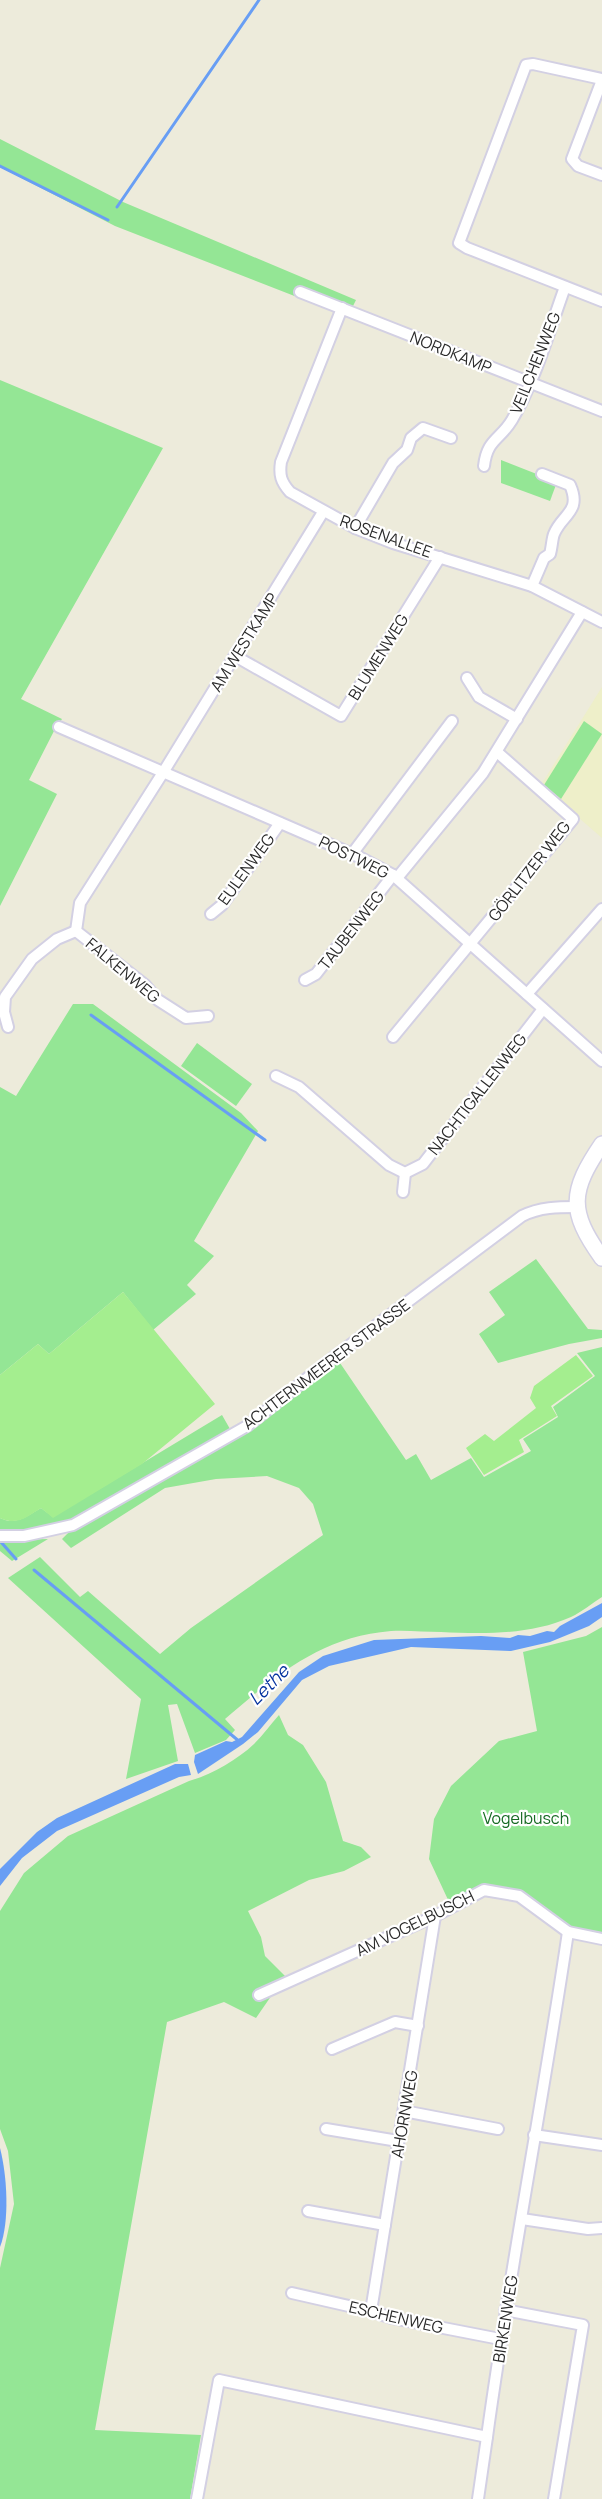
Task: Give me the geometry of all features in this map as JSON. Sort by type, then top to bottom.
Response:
[{"type":"street","points":[[602,175],[578,166],[572,159],[602,80],[526,64],[459,243],[602,301]]},
{"type":"street","name":"VEILCHENWEG","points":[[484,466],[486,451],[511,421],[530,383],[565,287]]},
{"type":"street","name":"NORDKAMP","points":[[300,292],[602,411]]},
{"type":"street","name":"ROSENALLEE","points":[[342,308],[281,462],[279,472],[282,483],[290,492],[355,528],[393,543],[532,586],[602,622]]},
{"type":"street","points":[[355,528],[393,463],[407,450],[411,438],[423,428],[452,438]]},
{"type":"street","points":[[532,586],[544,558],[550,554],[554,534],[570,515],[574,496],[570,485],[542,474]]},
{"type":"street","name":"AM WESTKAMP","points":[[164,771],[323,512]]},
{"type":"street","name":"BLUMENWEG","points":[[235,656],[342,716],[440,557]]},
{"type":"street","name":"TAUBENWEG","points":[[305,980],[316,974],[483,773],[582,612]]},
{"type":"street","points":[[467,678],[479,697],[517,719]]},
{"type":"street","points":[[352,854],[452,721]]},
{"type":"street","name":"POSTWEG","points":[[59,727],[352,854],[395,877],[602,1060]]},
{"type":"street","name":"GÖRLITZER WEG","points":[[471,945],[573,819],[497,752]]},
{"type":"street","name":"FALKENWEG","points":[[164,771],[80,903],[76,931],[145,985],[158,1000],[186,1018],[208,1016]]},
{"type":"street","name":"EULENWEG","points":[[211,914],[222,905],[280,823]]},
{"type":"street","points":[[527,994],[602,909]]},
{"type":"street","points":[[8,1027],[4,1012],[5,997],[32,958],[57,939],[76,931]]},
{"type":"street","points":[[393,1037],[471,945]]},
{"type":"street","name":"NACHTIGALLENWEG","points":[[405,1173],[423,1164],[543,1009]]},
{"type":"street","points":[[276,1076],[299,1087],[388,1165],[405,1173],[403,1192]]},
{"type":"street","points":[[602,1144],[580,1180],[577,1207],[583,1229],[602,1258]]},
{"type":"street","name":"ACHTERNMEERER STRASSE","points":[[0,1536],[24,1536],[73,1525],[247,1426],[522,1215],[555,1207],[577,1207]]},
{"type":"street","name":"AM VOGELBUSCH","points":[[259,1995],[435,1916],[484,1890],[519,1896],[568,1932],[602,1939]]},
{"type":"street","name":"AHORNWEG","points":[[371,2311],[435,1916]]},
{"type":"street","name":"BIRKENWEG","points":[[478,2499],[505,2310],[553,2036],[568,1932]]},
{"type":"street","points":[[332,2049],[395,2022],[418,2026]]},
{"type":"street","points":[[404,2111],[498,2129]]},
{"type":"street","points":[[326,2129],[398,2141]]},
{"type":"street","points":[[534,2135],[602,2145]]},
{"type":"street","points":[[308,2211],[385,2225]]},
{"type":"street","points":[[522,2219],[588,2229],[602,2228]]},
{"type":"street","name":"ESCHENWEG","points":[[292,2293],[392,2318],[501,2339]]},
{"type":"street","points":[[505,2310],[582,2325],[554,2499]]},
{"type":"street","points":[[197,2499],[219,2380],[487,2438]]},
{"type":"shaded area","points":[[602,687],[602,838],[541,785]]},
{"type":"green space","points":[[0,139],[123,202],[356,300],[352,308],[301,288],[297,297],[115,226],[0,167]]},
{"type":"green space","points":[[0,380],[163,448],[21,699],[62,719],[29,780],[57,794],[0,906]]},
{"type":"green space","points":[[501,460],[557,482],[550,501],[501,483]]},
{"type":"green space","points":[[584,721],[602,734],[561,799],[544,785]]},
{"type":"green space","points":[[73,1004],[93,1004],[241,1113],[258,1131],[194,1241],[214,1256],[187,1285],[196,1294],[153,1330],[123,1292],[49,1354],[38,1344],[0,1375],[0,1087],[16,1096]]},
{"type":"green space","points":[[197,1043],[252,1084],[236,1106],[181,1066]]},
{"type":"green space","points":[[536,1259],[588,1329],[602,1330],[602,1338],[569,1344],[498,1363],[479,1334],[505,1315],[489,1292]]},
{"type":"green space","points":[[123,1292],[215,1404],[142,1464],[53,1518],[41,1508],[17,1521],[0,1518],[0,1375],[38,1344],[49,1354]]},
{"type":"green space","points":[[602,1347],[602,1597],[571,1617],[524,1630],[474,1633],[391,1631],[342,1641],[321,1650],[282,1673],[225,1719],[235,1730],[226,1740],[195,1753],[177,1704],[168,1705],[178,1761],[126,1779],[141,1699],[8,1578],[40,1557],[80,1597],[88,1591],[160,1654],[191,1628],[323,1535],[313,1504],[299,1488],[267,1476],[216,1479],[165,1488],[71,1548],[62,1539],[72,1529],[250,1429],[338,1360],[406,1460],[416,1454],[431,1480],[471,1458],[484,1477],[531,1451],[523,1439],[558,1417],[553,1407],[595,1376],[577,1353]]},
{"type":"green space","points":[[576,1355],[593,1376],[551,1406],[557,1416],[519,1440],[524,1452],[484,1475],[466,1448],[485,1434],[494,1441],[536,1408],[530,1398],[534,1386]]},
{"type":"green space","points":[[222,1415],[230,1429],[70,1523],[25,1532],[0,1532],[0,1518],[16,1520],[41,1508],[53,1517]]},
{"type":"green space","points":[[48,1539],[12,1561],[0,1551],[0,1540]]},
{"type":"green space","name":"Vogelbusch","points":[[602,1627],[602,1938],[573,1932],[520,1894],[485,1887],[450,1904],[429,1859],[434,1819],[451,1786],[499,1741],[537,1731],[523,1652],[586,1636]]},
{"type":"green space","points":[[279,1715],[288,1735],[303,1745],[326,1782],[343,1841],[361,1847],[371,1857],[344,1871],[309,1880],[248,1911],[261,1937],[265,1956],[285,1976],[256,2018],[224,2002],[167,2022],[95,2430],[201,2435],[190,2499],[0,2499],[0,2268],[14,2204],[8,2151],[0,2129],[0,1911],[24,1873],[68,1836],[223,1766],[254,1744]]},
{"type":"water","points":[[602,1603],[602,1617],[589,1626],[550,1642],[511,1651],[411,1647],[329,1666],[302,1680],[258,1732],[198,1774],[194,1762],[195,1755],[226,1741],[232,1742],[242,1737],[299,1672],[323,1656],[374,1640],[481,1636],[510,1638],[547,1631],[554,1632],[560,1626]]},
{"type":"water","points":[[175,1764],[188,1764],[191,1775],[179,1777],[57,1831],[22,1858],[0,1886],[0,1869],[37,1832],[57,1818]]},
{"type":"water","points":[[0,2148],[4,2171],[6,2211],[0,2247]]},
{"type":"waterway","points":[[117,207],[259,0]]},
{"type":"waterway","points":[[0,166],[108,220]]},
{"type":"waterway","points":[[91,1015],[265,1140]]},
{"type":"waterway","points":[[1,1542],[16,1559]]},
{"type":"waterway","points":[[34,1570],[240,1742]]},
{"type":"water label","name":"Lethe","points":[[269,1685]]}]
